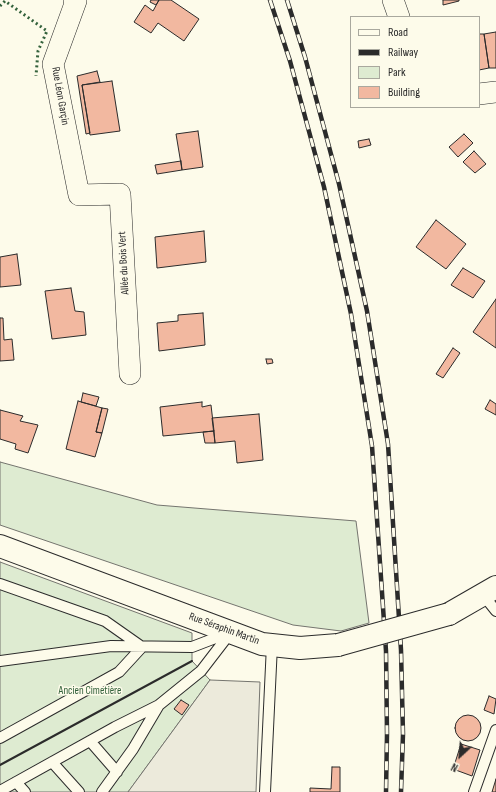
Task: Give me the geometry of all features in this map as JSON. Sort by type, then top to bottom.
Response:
[{"type":"street","name":"Rue Léon Garçin","points":[[74,0],[76,1],[53,64],[79,195]]},
{"type":"street","points":[[393,0],[399,16]]},
{"type":"street","points":[[480,94],[496,92]]},
{"type":"street","name":"Allée du Bois Vert","points":[[79,195],[120,194],[130,374]]},
{"type":"street","name":"Rue Séraphin Martin","points":[[0,546],[262,644],[300,648],[338,645],[449,614],[492,598]]},
{"type":"lane","points":[[0,584],[105,620],[142,647]]},
{"type":"lane","points":[[0,661],[111,646],[192,647],[231,632]]},
{"type":"lane","points":[[0,791],[159,705],[201,671],[231,632]]},
{"type":"lane","points":[[264,792],[272,645]]},
{"type":"lane","points":[[0,738],[119,672],[142,647]]},
{"type":"lane","points":[[102,792],[133,749],[159,705]]},
{"type":"lane","points":[[474,792],[496,730]]},
{"type":"lane","points":[[90,741],[117,772]]},
{"type":"lane","points":[[52,762],[79,792]]},
{"type":"lane","points":[[16,782],[25,792]]},
{"type":"green space","points":[[0,462],[157,505],[356,521],[369,623],[341,631],[293,625],[0,525]]},
{"type":"green space","name":"Ancien Cimetière","points":[[0,562],[192,633],[192,661],[210,680],[128,792],[0,792]]},
{"type":"shaded area","points":[[210,680],[260,682],[256,792],[128,792]]},
{"type":"building","points":[[151,0],[159,0],[156,5],[150,2]]},
{"type":"building","points":[[159,0],[171,0],[199,19],[184,41],[158,23],[151,33],[134,22],[145,5],[153,11]]},
{"type":"building","points":[[443,0],[459,0],[459,1],[443,5]]},
{"type":"building","points":[[496,32],[496,68],[489,68],[484,34]]},
{"type":"building","points":[[480,34],[484,34],[489,68],[480,70]]},
{"type":"building","points":[[97,71],[100,82],[82,85],[90,133],[86,134],[77,76]]},
{"type":"building","points":[[112,81],[120,131],[90,135],[82,85]]},
{"type":"building","points":[[198,131],[203,167],[182,170],[176,134]]},
{"type":"building","points":[[464,134],[473,143],[458,157],[449,147]]},
{"type":"building","points":[[369,139],[371,145],[359,148],[358,141]]},
{"type":"building","points":[[474,151],[486,164],[475,173],[463,162]]},
{"type":"building","points":[[181,161],[182,170],[157,174],[155,165]]},
{"type":"building","points":[[436,220],[466,244],[446,269],[416,247]]},
{"type":"building","points":[[204,231],[206,262],[157,268],[155,237]]},
{"type":"building","points":[[17,254],[21,285],[0,287],[0,257]]},
{"type":"building","points":[[463,268],[485,281],[473,298],[451,285]]},
{"type":"building","points":[[71,288],[75,311],[84,312],[86,335],[52,339],[45,291]]},
{"type":"building","points":[[496,299],[496,348],[473,332]]},
{"type":"building","points":[[203,313],[205,345],[159,351],[157,323],[178,321],[178,315]]},
{"type":"building","points":[[0,318],[3,318],[4,340],[12,339],[14,360],[0,361]]},
{"type":"building","points":[[453,348],[460,353],[443,378],[436,374]]},
{"type":"building","points":[[266,359],[272,359],[273,363],[267,364]]},
{"type":"building","points":[[83,393],[99,397],[96,406],[81,402]]},
{"type":"building","points":[[490,400],[496,404],[496,415],[485,409]]},
{"type":"building","points":[[78,401],[102,408],[96,432],[102,433],[95,457],[66,449]]},
{"type":"building","points":[[202,402],[202,407],[211,405],[214,431],[163,436],[160,407]]},
{"type":"building","points":[[102,408],[108,409],[102,433],[96,432]]},
{"type":"building","points":[[0,410],[23,416],[20,421],[38,425],[28,453],[15,449],[16,444],[0,439]]},
{"type":"building","points":[[259,414],[263,460],[237,463],[235,441],[215,443],[212,418]]},
{"type":"building","points":[[214,431],[215,443],[205,443],[203,432]]},
{"type":"building","points":[[489,696],[496,699],[494,714],[484,710]]},
{"type":"building","points":[[181,700],[189,705],[182,715],[174,709]]},
{"type":"building","points":[[468,715],[478,718],[481,728],[478,738],[468,741],[458,738],[455,728],[458,718]]},
{"type":"building","points":[[461,744],[480,750],[472,776],[453,769]]},
{"type":"building","points":[[332,767],[340,767],[340,792],[310,792],[310,788],[331,789]]},
{"type":"building","points":[[496,779],[496,792],[492,792]]},
{"type":"railway","points":[[270,0],[290,61],[324,187],[351,314],[372,446],[386,651],[386,792]]},
{"type":"railway","points":[[287,0],[305,57],[339,184],[367,311],[388,444],[401,650],[403,734],[401,792]]},
{"type":"hedge","points":[[0,6],[5,1],[47,31],[38,51],[36,76]]},
{"type":"wall","points":[[0,765],[192,661]]}]
